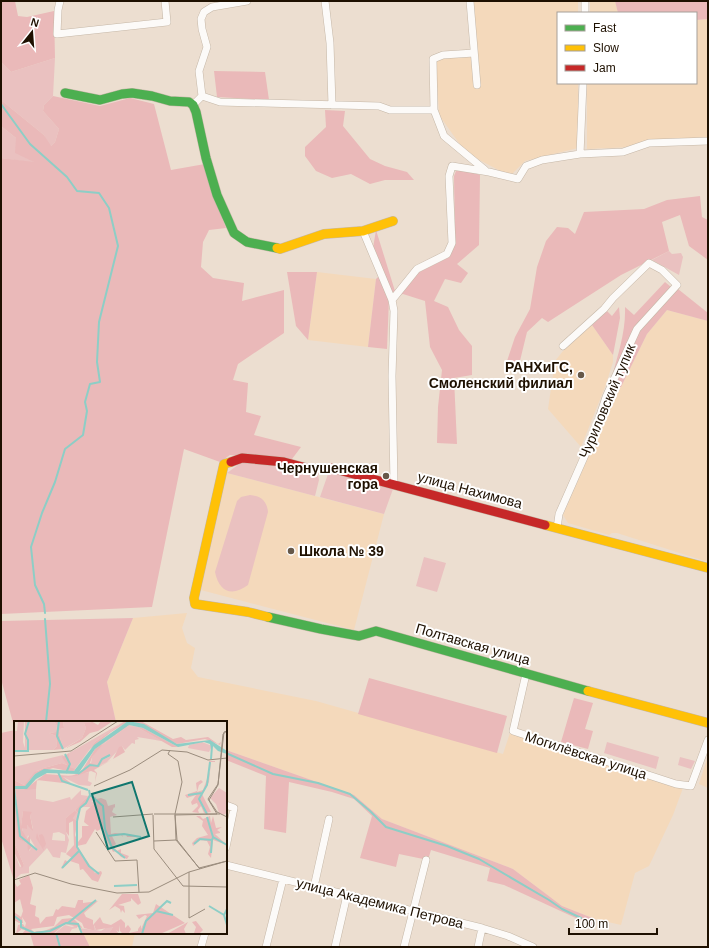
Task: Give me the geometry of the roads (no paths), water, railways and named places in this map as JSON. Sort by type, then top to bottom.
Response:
[{"type":"street","points":[[60,1],[57,34],[167,22],[165,1]]},
{"type":"street","points":[[202,96],[199,71],[207,47],[201,19],[204,12],[212,7],[246,1]]},
{"type":"street","points":[[324,1],[330,43],[332,105]]},
{"type":"street","points":[[470,1],[477,85]]},
{"type":"street","points":[[585,1],[585,12]]},
{"type":"street","points":[[474,53],[443,55],[433,59],[434,110],[444,136],[483,169],[489,172]]},
{"type":"street","points":[[580,154],[583,84]]},
{"type":"street","points":[[65,93],[100,100],[132,93],[170,101],[189,102],[193,105],[217,195],[234,233],[247,242],[280,249],[324,234],[363,231],[393,221]]},
{"type":"street","points":[[202,96],[220,102],[379,106],[390,110],[434,110]]},
{"type":"street","points":[[193,105],[202,96]]},
{"type":"street","points":[[392,300],[417,269],[447,254],[452,243],[450,176],[452,166],[489,172],[518,179],[526,166],[542,160],[580,154],[623,152],[649,143],[708,141]]},
{"type":"street","points":[[363,231],[392,300],[394,311],[392,376],[394,484]]},
{"type":"street","name":"Чуриловский тупик","points":[[557,528],[559,514],[593,437],[606,397],[637,329],[677,285],[662,270],[649,263],[613,298],[604,309],[563,346]]},
{"type":"street","name":"улица Нахимова","points":[[224,464],[242,458],[284,462],[314,470],[331,468],[708,568]]},
{"type":"street","name":"Полтавская улица","points":[[224,464],[194,598],[195,604],[228,608],[359,636],[376,631],[526,674],[708,723]]},
{"type":"street","name":"Могилёвская улица","points":[[526,674],[513,731],[676,784],[692,786],[708,740]]},
{"type":"street","points":[[227,805],[234,808],[227,842]]},
{"type":"street","points":[[314,887],[329,819]]},
{"type":"street","points":[[404,947],[426,860]]},
{"type":"street","name":"улица Академика Петрова","points":[[227,865],[482,928],[508,936],[533,947]]},
{"type":"street","points":[[266,947],[283,879]]},
{"type":"street","points":[[335,947],[347,895]]},
{"type":"street","points":[[478,947],[482,928]]},
{"type":"street","points":[[201,947],[205,934]]},
{"type":"waterway","points":[[1,104],[30,144],[67,177],[77,191],[99,193],[109,208],[118,246],[99,322],[97,362],[100,382],[90,384],[85,402],[87,411],[83,435],[65,449],[55,482],[42,513],[31,547],[35,585],[44,604],[45,613]]},
{"type":"waterway","points":[[45,619],[50,684],[46,721]]},
{"type":"waterway","points":[[227,753],[273,774],[318,783],[350,794],[386,827],[447,846],[479,859],[562,909],[581,918]]},
{"type":"waterway","points":[[56,934],[60,947]]},
{"type":"place","name":"РАНХиГС, Смоленский филиал","points":[[581,375]]},
{"type":"place","name":"Чернушенская гора","points":[[386,476]]},
{"type":"place","name":"Школа № 39","points":[[291,551]]}]
